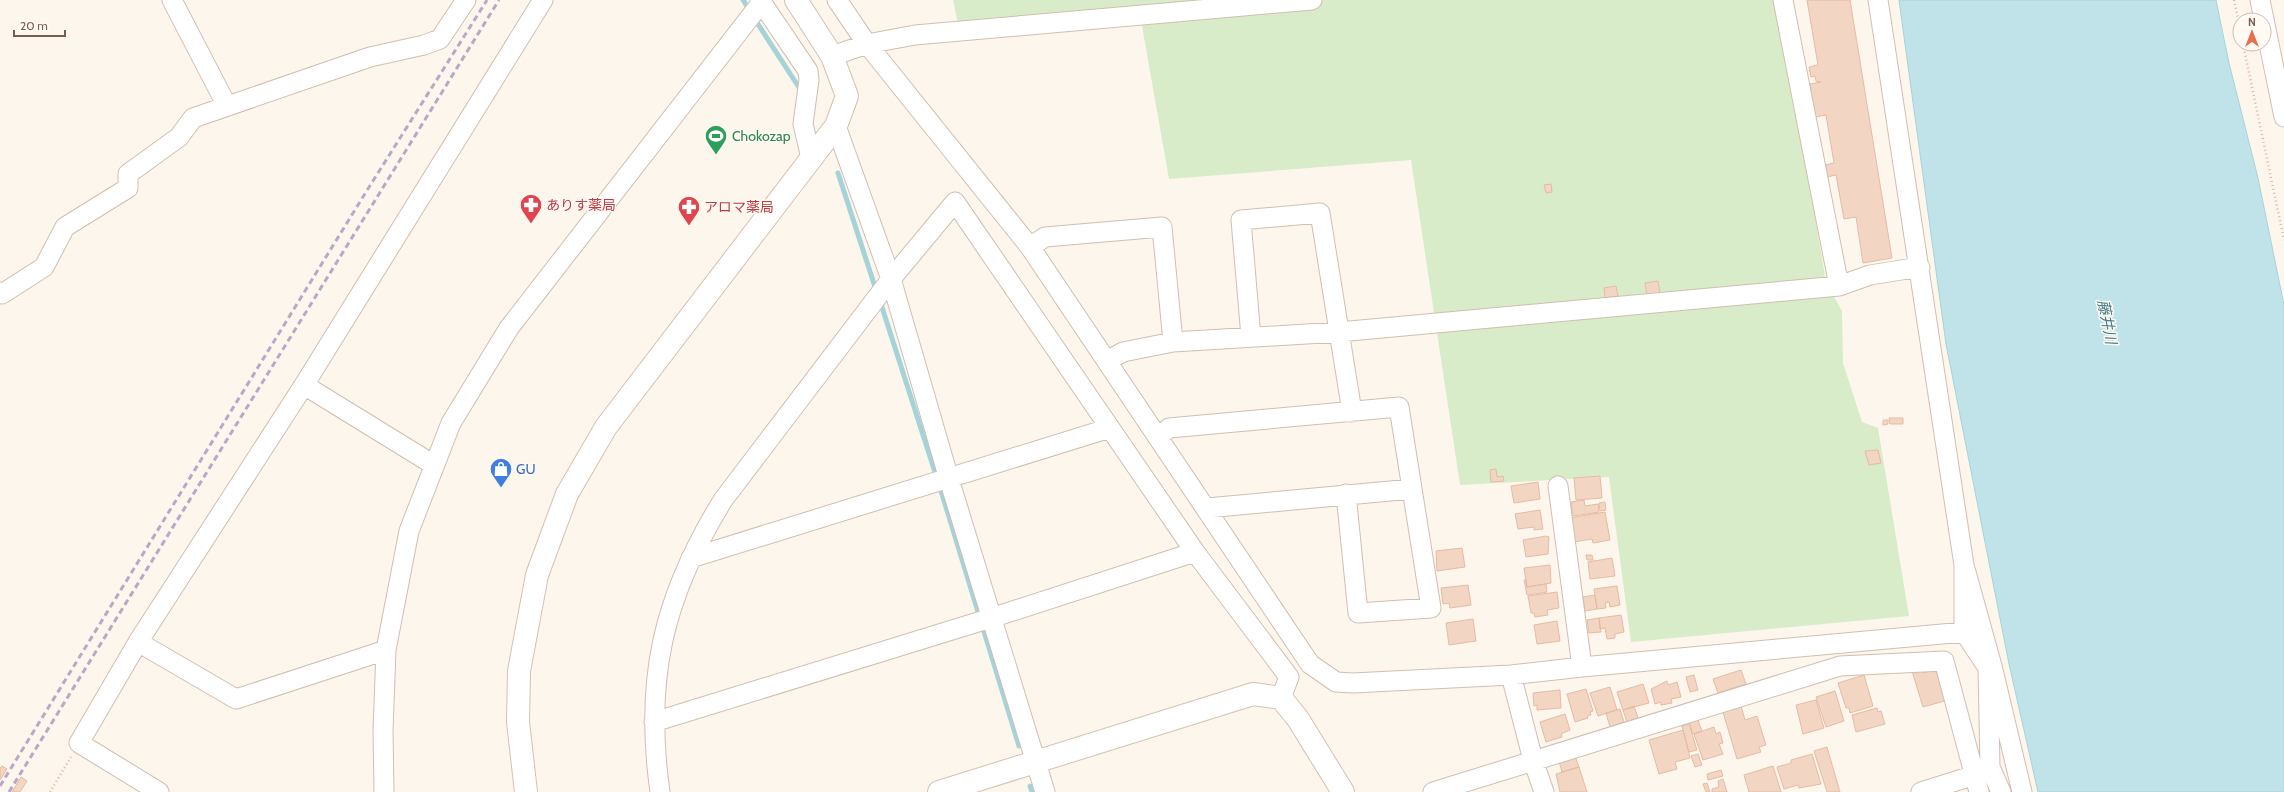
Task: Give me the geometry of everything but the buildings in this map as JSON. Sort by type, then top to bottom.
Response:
[{"type":"street","points":[[172,0],[227,106]]},
{"type":"street","points":[[0,292],[2,294],[44,267],[65,227],[128,188],[128,174],[180,137],[193,118],[370,57],[424,45],[440,39],[466,0]]},
{"type":"street","points":[[159,792],[79,743],[138,642],[304,385],[543,0]]},
{"type":"street","points":[[526,792],[518,722],[519,671],[536,575],[567,494],[606,427],[836,126],[847,96],[832,56],[796,0]]},
{"type":"street","points":[[837,0],[867,44],[1030,247],[1207,508],[1310,664],[1336,682],[1353,683],[1512,676],[1582,667],[1964,632]]},
{"type":"street","points":[[832,56],[867,44],[915,35],[1312,0]]},
{"type":"street","points":[[1783,0],[1839,286]]},
{"type":"street","points":[[1878,0],[1920,267],[1964,565],[2022,792]]},
{"type":"street","points":[[2260,0],[2281,91],[2284,118]]},
{"type":"street","points":[[384,792],[383,731],[386,650],[409,531],[451,423],[509,328],[755,10],[808,71],[809,80],[803,124],[811,158]]},
{"type":"street","points":[[836,126],[887,284],[942,481],[984,620],[1036,761],[1045,792]]},
{"type":"street","points":[[660,792],[654,738],[655,684],[662,637],[690,558],[723,500],[887,284],[955,202],[1196,552],[1289,677]]},
{"type":"street","points":[[1251,337],[1241,220],[1320,213],[1352,412]]},
{"type":"street","points":[[1030,247],[1045,237],[1162,227],[1173,342]]},
{"type":"street","points":[[1107,361],[1123,352],[1173,342],[1339,332],[1839,286],[1870,275],[1920,267]]},
{"type":"street","points":[[304,385],[434,465]]},
{"type":"street","points":[[1158,437],[1169,428],[1399,407],[1431,608],[1358,613],[1346,494]]},
{"type":"street","points":[[690,558],[1110,428]]},
{"type":"street","points":[[1558,486],[1582,667]]},
{"type":"street","points":[[1207,508],[1412,489]]},
{"type":"street","points":[[654,722],[984,620],[1196,552]]},
{"type":"street","points":[[1964,565],[1964,632],[1990,667],[1981,778]]},
{"type":"street","points":[[138,642],[236,698],[386,650]]},
{"type":"street","points":[[1433,792],[1840,666],[1944,661],[1981,778],[2001,792]]},
{"type":"street","points":[[1281,698],[1289,677],[1310,664]]},
{"type":"street","points":[[1512,676],[1533,760],[1544,792]]},
{"type":"street","points":[[939,792],[1253,694],[1281,698],[1298,719],[1343,792]]},
{"type":"street","points":[[1921,792],[1981,778]]},
{"type":"path","points":[[2234,0],[2237,12]]},
{"type":"path","points":[[2246,52],[2284,240]]},
{"type":"path","points":[[50,792],[79,743]]},
{"type":"green space","points":[[953,0],[1779,0],[1826,282],[1842,311],[1843,363],[1862,422],[1878,428],[1909,616],[1631,642],[1609,477],[1460,485],[1411,160],[1169,179],[1139,9],[958,24]]},
{"type":"water","name":"藤井川","points":[[1899,0],[2216,0],[2229,63],[2258,178],[2284,305],[2284,792],[2038,792],[2009,664],[1946,344]]},
{"type":"waterway","points":[[743,0],[750,11]]},
{"type":"waterway","points":[[754,18],[800,89]]},
{"type":"waterway","points":[[838,173],[876,290]]},
{"type":"waterway","points":[[880,301],[942,494],[1019,746]]},
{"type":"waterway","points":[[1030,786],[1032,792]]},
{"type":"railway","points":[[0,786],[366,192],[487,0]]},
{"type":"railway","points":[[9,792],[499,0]]},
{"type":"place","name":"Chokozap","points":[[716,156]]},
{"type":"place","name":"ありす薬局","points":[[531,224]]},
{"type":"place","name":"アロマ薬局","points":[[689,226]]},
{"type":"place","name":"GU","points":[[501,488]]}]
